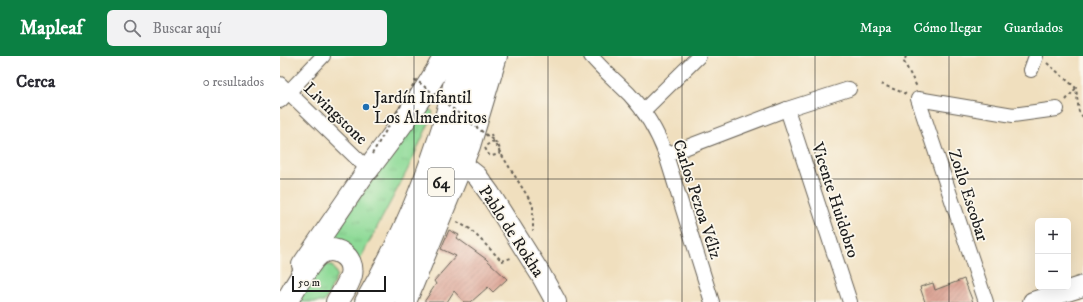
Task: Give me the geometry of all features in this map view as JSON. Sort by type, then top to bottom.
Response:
[{"type":"highway","points":[[370,162],[412,111],[445,56]]},
{"type":"highway","name":"64","points":[[366,302],[396,244],[432,159],[445,120],[461,56]]},
{"type":"highway","name":"64","points":[[384,302],[418,236],[444,174],[463,122],[481,56]]},
{"type":"highway","points":[[286,302],[315,258],[323,252],[333,250],[343,254],[347,258],[351,268],[350,278],[337,302]]},
{"type":"main road","points":[[406,302],[470,146],[497,56]]},
{"type":"main road","points":[[280,297],[370,162]]},
{"type":"main road","name":"Pablo de Rokha","points":[[462,164],[477,176],[494,200],[556,302]]},
{"type":"main road","points":[[1033,302],[1083,286]]},
{"type":"street","points":[[283,93],[323,56]]},
{"type":"street","name":"Carlos Pezoa Véliz","points":[[591,56],[630,95],[643,111],[658,134],[712,302]]},
{"type":"street","points":[[643,111],[699,56]]},
{"type":"street","points":[[1032,70],[1040,58]]},
{"type":"street","points":[[666,155],[787,109],[849,89]]},
{"type":"street","name":"Livingstone","points":[[283,93],[370,162]]},
{"type":"street","points":[[918,99],[1014,115],[1057,109]]},
{"type":"street","name":"Zoilo Escobar","points":[[918,99],[986,302]]},
{"type":"street","name":"Vicente Huidobro","points":[[787,109],[850,302]]},
{"type":"path","points":[[881,84],[918,99],[920,92],[904,62],[906,56]]},
{"type":"path","points":[[1040,58],[1076,88],[1079,112],[1083,117]]},
{"type":"path","points":[[370,162],[416,80],[498,144],[500,150],[499,154],[492,156],[489,155],[486,148],[487,145],[493,141],[533,205],[533,235],[523,246],[502,261],[470,229],[454,220]]},
{"type":"green space","points":[[425,106],[433,112],[430,121],[407,171],[357,265],[328,242]]},
{"type":"green space","points":[[323,265],[332,265],[337,275],[324,302],[293,302]]},
{"type":"building","points":[[449,230],[459,235],[457,238],[486,259],[507,279],[493,292],[488,287],[471,302],[464,302],[454,291],[447,302],[424,302],[436,284],[434,281],[456,256],[441,249]]},
{"type":"building","points":[[964,279],[973,302],[925,302],[920,287],[933,283],[935,290]]},
{"type":"place","name":"Jardín Infantil Los Almendritos","points":[[366,107]]}]
